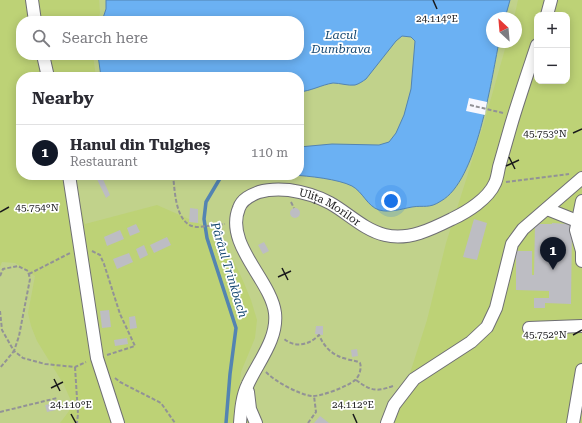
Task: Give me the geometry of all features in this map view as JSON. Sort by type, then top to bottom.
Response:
[{"type":"lane","points":[[32,0],[34,16]]},
{"type":"lane","points":[[548,12],[551,0]]},
{"type":"lane","name":"Ulița Morilor","points":[[240,423],[241,408],[247,385],[271,338],[275,314],[272,302],[239,238],[236,224],[239,207],[248,197],[262,191],[274,189],[302,192],[330,203],[374,230],[385,235],[399,237],[415,235],[463,213],[480,202],[495,184],[514,115],[536,48]]},
{"type":"lane","points":[[44,60],[47,72]]},
{"type":"lane","points":[[387,423],[394,405],[414,379],[471,342],[487,327],[496,308],[512,244],[523,229],[547,209],[578,175]]},
{"type":"lane","points":[[70,180],[97,358],[118,423]]},
{"type":"lane","points":[[582,201],[576,230],[582,251],[582,261]]},
{"type":"lane","points":[[547,209],[577,221]]},
{"type":"lane","points":[[529,328],[582,326]]},
{"type":"lane","points":[[573,423],[582,370]]},
{"type":"lane","points":[[247,385],[250,409],[256,423]]},
{"type":"path","points":[[470,105],[514,115]]},
{"type":"path","points":[[495,184],[578,175]]},
{"type":"path","points":[[174,180],[176,203],[183,219],[191,225],[198,227],[236,224]]},
{"type":"path","points":[[0,311],[2,330],[14,351],[23,358],[45,364],[75,366],[134,346],[120,314],[100,255],[94,251],[81,247],[29,274]]},
{"type":"path","points":[[0,276],[3,269],[18,266],[28,271],[30,284],[19,336],[14,351],[0,368]]},
{"type":"path","points":[[259,364],[270,378],[305,395],[314,396],[342,388],[356,380],[361,366],[357,361],[346,359],[332,352],[323,345],[319,335],[307,343],[296,345],[289,343],[282,337],[275,321]]},
{"type":"path","points":[[75,366],[78,414],[76,423]]},
{"type":"path","points":[[114,377],[120,382],[161,403],[175,423]]},
{"type":"path","points":[[356,380],[365,386],[380,391],[393,386]]},
{"type":"path","points":[[308,423],[316,412],[314,396]]},
{"type":"path","points":[[0,412],[57,398]]},
{"type":"green space","points":[[0,0],[582,0],[582,312],[409,423],[0,423]]},
{"type":"green space","points":[[0,0],[99,0],[99,16],[16,16],[16,60],[94,60],[95,72],[16,72],[16,180],[75,180],[85,224],[157,205],[221,233],[244,283],[257,320],[255,338],[241,372],[239,391],[249,423],[60,423],[69,411],[71,401],[64,385],[37,341],[31,326],[28,313],[35,276],[15,263],[2,262],[0,267]]},
{"type":"green space","points":[[518,0],[582,0],[582,423],[394,423],[427,320],[446,243],[484,123],[505,48],[522,48],[522,12],[515,12]]},
{"type":"water","name":"Lacul Dumbrava","points":[[106,0],[510,0],[507,12],[486,12],[486,48],[498,48],[487,104],[473,152],[464,173],[454,190],[437,203],[430,206],[387,211],[375,208],[352,186],[339,181],[304,176],[304,147],[332,144],[379,145],[389,142],[396,133],[404,115],[411,89],[415,41],[411,37],[402,36],[396,41],[366,79],[359,83],[350,85],[333,83],[304,91],[304,72],[100,72],[99,60],[304,60],[304,16],[104,16],[106,9]]},
{"type":"pier","points":[[469,98],[487,102],[485,115],[466,111]]},
{"type":"building","points":[[97,180],[103,180],[110,195],[106,198]]},
{"type":"building","points":[[190,208],[198,209],[198,223],[189,222]]},
{"type":"building","points":[[293,208],[297,208],[299,209],[299,217],[293,218],[290,215],[290,211]]},
{"type":"building","points":[[474,219],[487,223],[477,260],[463,257]]},
{"type":"building","points":[[136,224],[140,232],[130,236],[127,228]]},
{"type":"building","points":[[535,224],[569,224],[572,229],[571,304],[545,303],[545,308],[534,308],[534,298],[549,298],[549,291],[516,290],[516,251],[532,251],[532,275],[534,275]]},
{"type":"building","points":[[120,230],[124,239],[107,246],[104,237]]},
{"type":"building","points":[[167,237],[171,245],[154,253],[150,245]]},
{"type":"building","points":[[264,242],[269,251],[263,254],[258,245]]},
{"type":"building","points":[[144,245],[148,255],[140,259],[136,249]]},
{"type":"building","points":[[129,253],[133,262],[117,269],[113,259]]},
{"type":"building","points":[[109,310],[111,327],[102,328],[100,311]]},
{"type":"building","points":[[135,316],[137,328],[130,329],[129,317]]},
{"type":"building","points":[[316,326],[323,326],[323,335],[315,334]]},
{"type":"building","points":[[127,338],[128,344],[115,346],[114,340]]},
{"type":"building","points":[[357,349],[358,356],[352,357],[351,350]]},
{"type":"building","points":[[54,403],[56,410],[47,412],[45,405]]},
{"type":"building","points":[[320,416],[329,423],[314,423]]},
{"type":"waterway","name":"Pârâul Trinkbach","points":[[219,180],[206,202],[204,219],[207,238],[236,328],[226,423]]},
{"type":"place","name":"Hanul din Tulgheș","points":[[553,270]]}]
